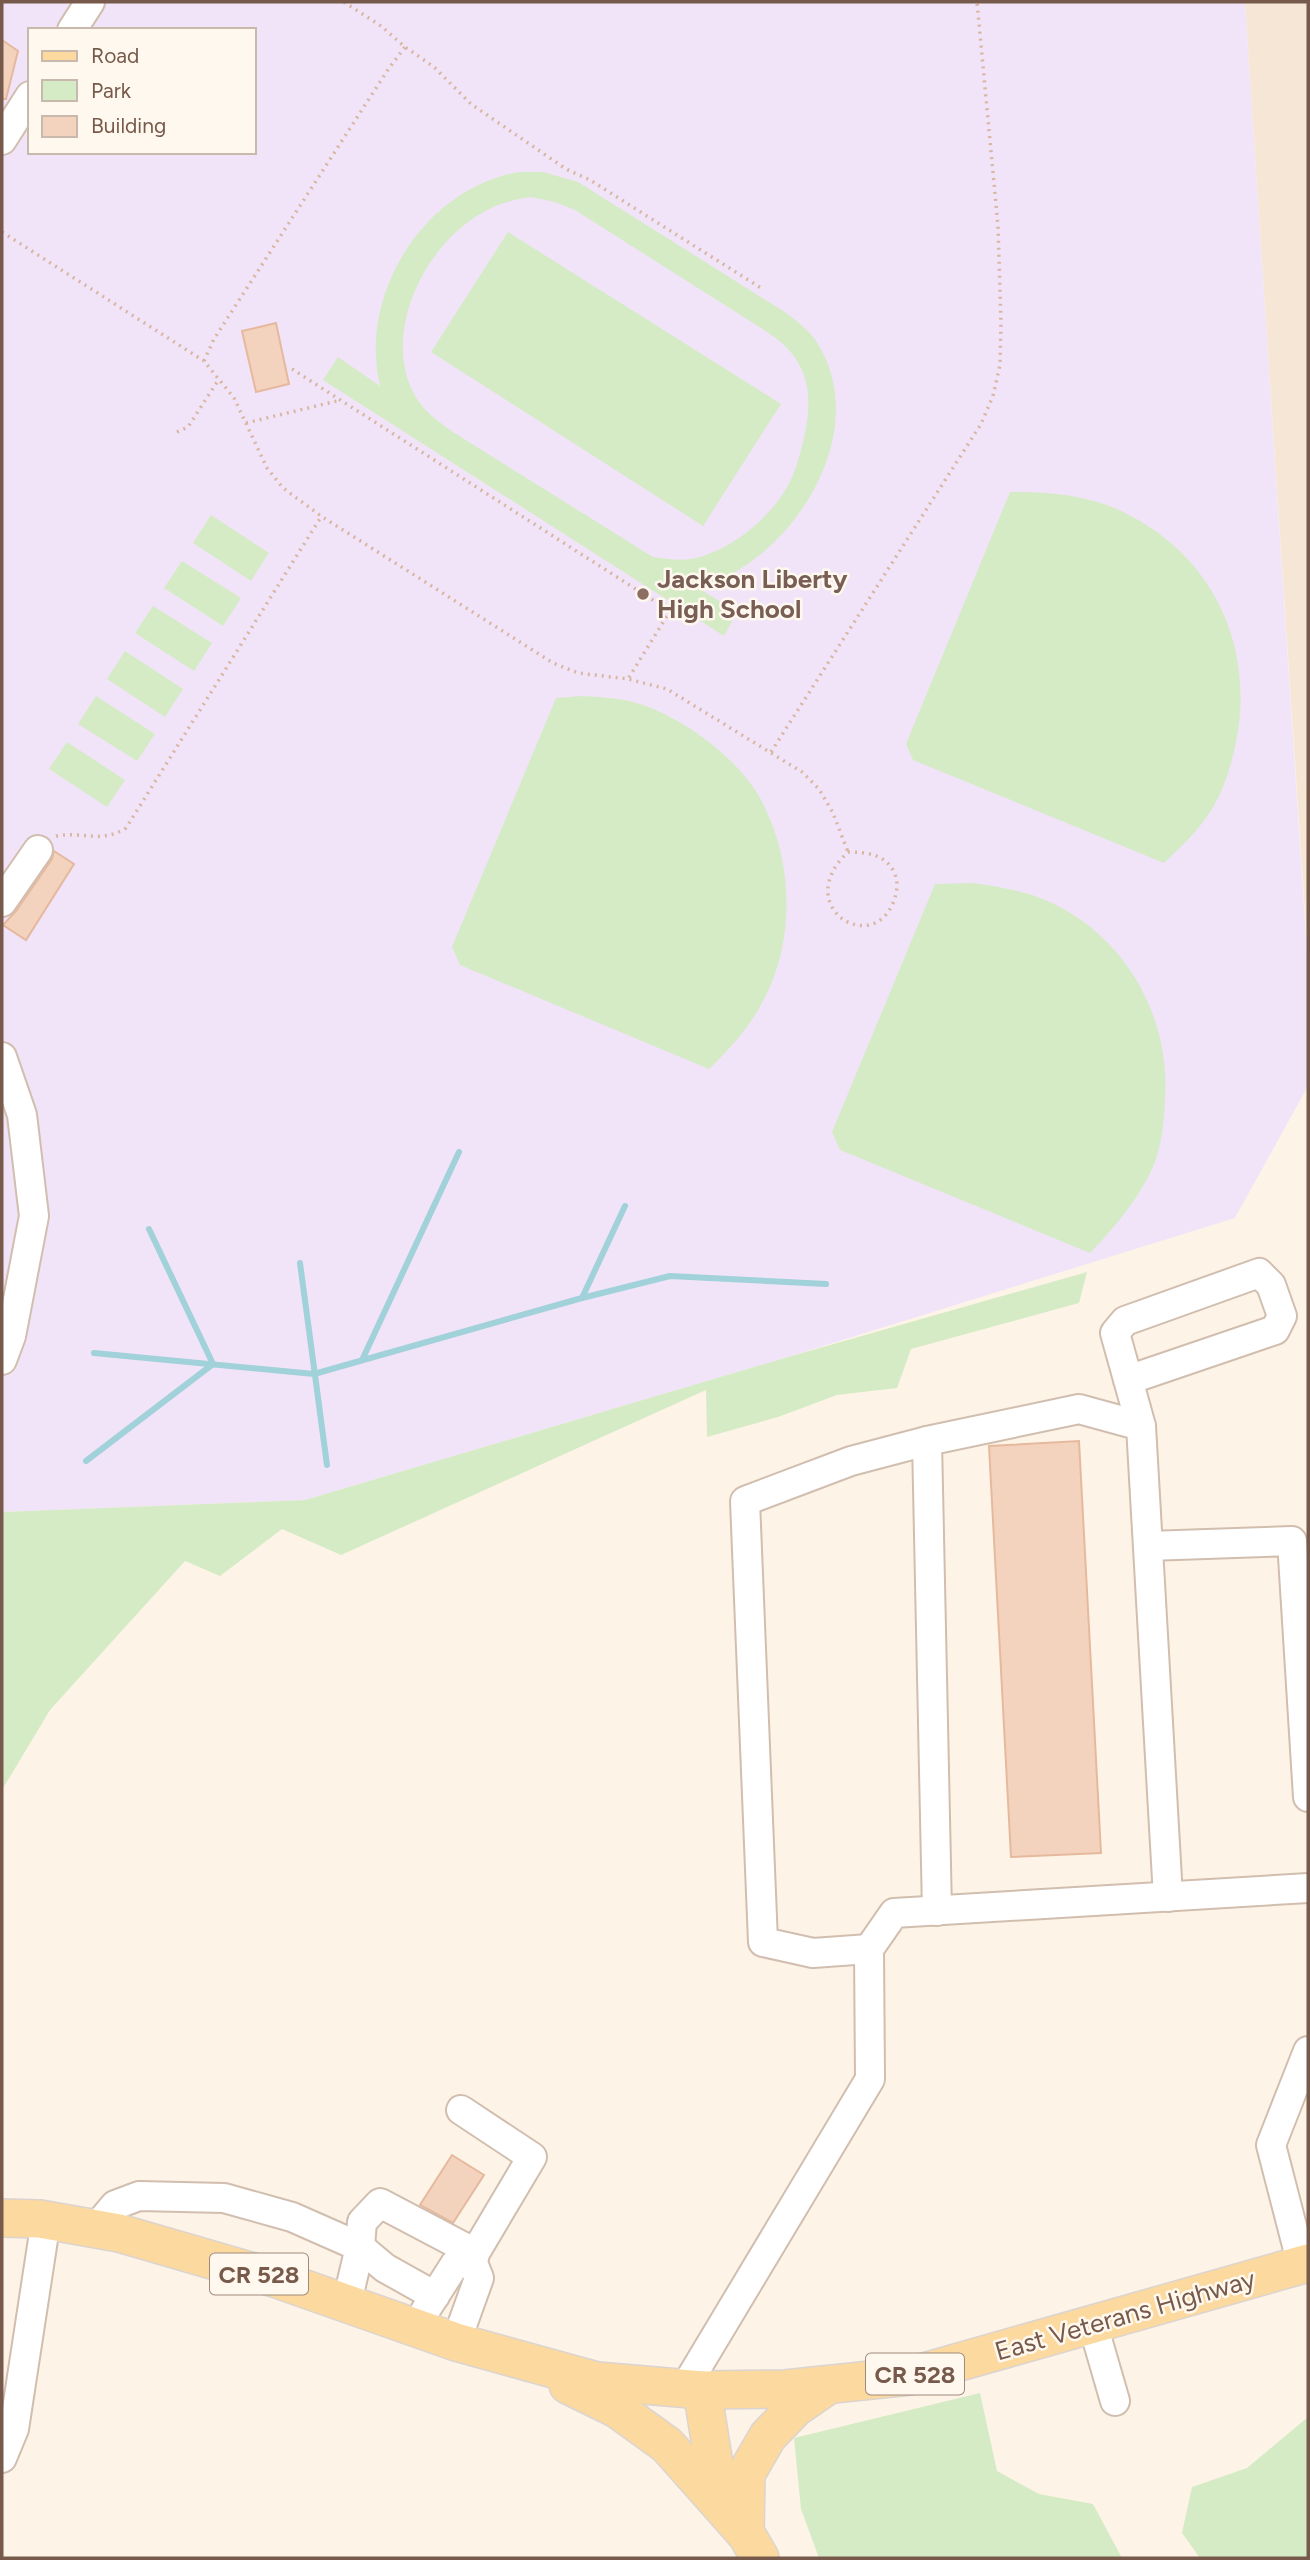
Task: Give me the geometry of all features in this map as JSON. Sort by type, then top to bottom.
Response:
[{"type":"main road","name":"East Veterans Highway","points":[[2,2218],[46,2220],[119,2233],[347,2302],[425,2311],[456,2342],[597,2381],[693,2389],[785,2389],[910,2376],[1305,2264]]},
{"type":"main road","points":[[511,2357],[617,2409],[667,2445],[752,2546]]},
{"type":"main road","points":[[752,2546],[746,2474],[768,2436],[795,2408],[830,2384]]},
{"type":"main road","points":[[693,2389],[717,2483],[752,2546]]},
{"type":"lane","points":[[73,28],[90,2]]},
{"type":"lane","points":[[2,140],[28,99]]},
{"type":"lane","points":[[2,902],[38,850]]},
{"type":"lane","points":[[2,1057],[22,1115],[34,1216],[11,1336],[2,1360]]},
{"type":"lane","points":[[1128,1380],[1275,1330],[1282,1316],[1271,1285],[1259,1273],[1125,1321],[1115,1333],[1128,1380],[1141,1426],[1168,1897]]},
{"type":"lane","points":[[869,1949],[814,1953],[763,1942],[746,1501],[850,1461],[927,1441],[1079,1409],[1141,1426]]},
{"type":"lane","points":[[927,1441],[937,1911]]},
{"type":"lane","points":[[1148,1546],[1292,1541],[1308,1797]]},
{"type":"lane","points":[[693,2389],[870,2079],[869,1949],[894,1913],[1308,1888]]},
{"type":"lane","points":[[1305,2264],[1271,2146],[1308,2051]]},
{"type":"lane","points":[[95,2229],[114,2205],[139,2196],[224,2198],[292,2217],[360,2247],[425,2311],[455,2264],[474,2258],[532,2157],[461,2110]]},
{"type":"lane","points":[[347,2302],[360,2247],[362,2222],[380,2203],[474,2258],[479,2278],[456,2342]]},
{"type":"lane","points":[[2,2458],[14,2429],[46,2220]]},
{"type":"lane","points":[[1093,2325],[1115,2401]]},
{"type":"path","points":[[344,2],[381,26],[434,67],[471,103],[535,148],[761,288]]},
{"type":"path","points":[[771,752],[981,424],[993,396],[1000,365],[998,226],[977,2]]},
{"type":"path","points":[[204,361],[214,339],[405,47]]},
{"type":"path","points":[[2,232],[204,361],[234,398],[267,468],[283,488],[321,516],[553,663],[578,673],[628,679],[667,689],[803,772],[819,789],[833,813],[848,852]]},
{"type":"path","points":[[292,369],[670,611],[628,679]]},
{"type":"path","points":[[177,432],[188,427],[219,379]]},
{"type":"path","points":[[246,423],[341,400]]},
{"type":"path","points":[[38,850],[52,837],[70,833],[92,837],[113,836],[126,828],[321,516]]},
{"type":"path","points":[[848,852],[866,852],[879,857],[891,865],[898,879],[897,894],[892,907],[883,919],[871,925],[845,922],[828,902],[826,889],[829,876],[838,861],[848,852]]},
{"type":"shaded area","name":"Jackson Liberty High School","points":[[2,2],[1245,2],[1308,968],[1308,1086],[1235,1218],[788,1357],[305,1500],[2,1512]]},
{"type":"shaded area","points":[[1245,2],[1308,2],[1308,957],[1260,232]]},
{"type":"green space","points":[[519,172],[543,172],[578,182],[788,314],[818,344],[831,375],[836,406],[833,439],[823,470],[808,500],[788,527],[765,550],[740,569],[695,586],[737,612],[724,636],[323,380],[338,357],[380,386],[376,351],[379,316],[390,282],[406,250],[428,222],[455,199],[485,182]],"holes":[[[531,197],[575,210],[767,332],[787,348],[802,369],[807,387],[808,415],[800,455],[790,482],[779,500],[760,521],[737,539],[713,552],[677,560],[653,557],[453,432],[429,413],[417,399],[407,376],[403,352],[405,326],[411,301],[436,255],[452,236],[471,220],[492,208]]]},
{"type":"green space","points":[[508,232],[781,404],[703,526],[431,352]]},
{"type":"green space","points":[[1010,492],[1071,496],[1101,503],[1129,515],[1159,534],[1185,556],[1206,582],[1222,610],[1233,641],[1239,673],[1240,707],[1234,751],[1223,787],[1210,812],[1194,833],[1164,863],[913,760],[906,744]]},
{"type":"green space","points":[[211,515],[269,553],[251,581],[193,543]]},
{"type":"green space","points":[[182,561],[241,598],[223,626],[164,588]]},
{"type":"green space","points":[[153,606],[212,643],[194,671],[135,633]]},
{"type":"green space","points":[[125,651],[183,689],[165,717],[107,679]]},
{"type":"green space","points":[[96,696],[155,734],[137,761],[78,724]]},
{"type":"green space","points":[[582,696],[640,704],[691,729],[738,768],[760,798],[771,821],[784,869],[786,920],[783,945],[767,993],[756,1014],[734,1043],[709,1069],[460,965],[452,947],[556,698]]},
{"type":"green space","points":[[67,742],[125,780],[107,807],[49,769]]},
{"type":"green space","points":[[974,883],[1032,895],[1063,908],[1090,927],[1113,949],[1133,974],[1148,1003],[1159,1034],[1165,1066],[1165,1099],[1156,1159],[1133,1202],[1090,1253],[840,1150],[832,1132],[935,884]]},
{"type":"green space","points":[[1087,1272],[1079,1303],[911,1349],[897,1388],[837,1395],[778,1417],[707,1437],[706,1390],[341,1555],[282,1529],[220,1576],[185,1561],[50,1710],[2,1790],[2,1512],[305,1500]]},
{"type":"green space","points":[[980,2393],[997,2471],[1039,2494],[1093,2504],[1122,2558],[819,2558],[801,2509],[794,2438]]},
{"type":"green space","points":[[1308,2417],[1308,2558],[1200,2558],[1182,2533],[1192,2487],[1247,2468]]},
{"type":"building","points":[[2,40],[18,51],[6,99],[2,99]]},
{"type":"building","points":[[276,323],[289,384],[256,392],[242,331]]},
{"type":"building","points":[[54,851],[74,864],[26,940],[3,925],[52,859]]},
{"type":"building","points":[[1079,1441],[1101,1853],[1011,1857],[989,1446]]},
{"type":"building","points":[[452,2155],[484,2175],[453,2223],[420,2205]]},
{"type":"waterway","points":[[363,1358],[459,1152]]},
{"type":"waterway","points":[[582,1298],[625,1206]]},
{"type":"waterway","points":[[86,1461],[213,1364],[149,1229]]},
{"type":"waterway","points":[[300,1263],[327,1465]]},
{"type":"waterway","points":[[94,1353],[314,1374],[582,1298],[670,1276],[826,1284]]},
{"type":"place","name":"Jackson Liberty High School","points":[[643,594]]}]
